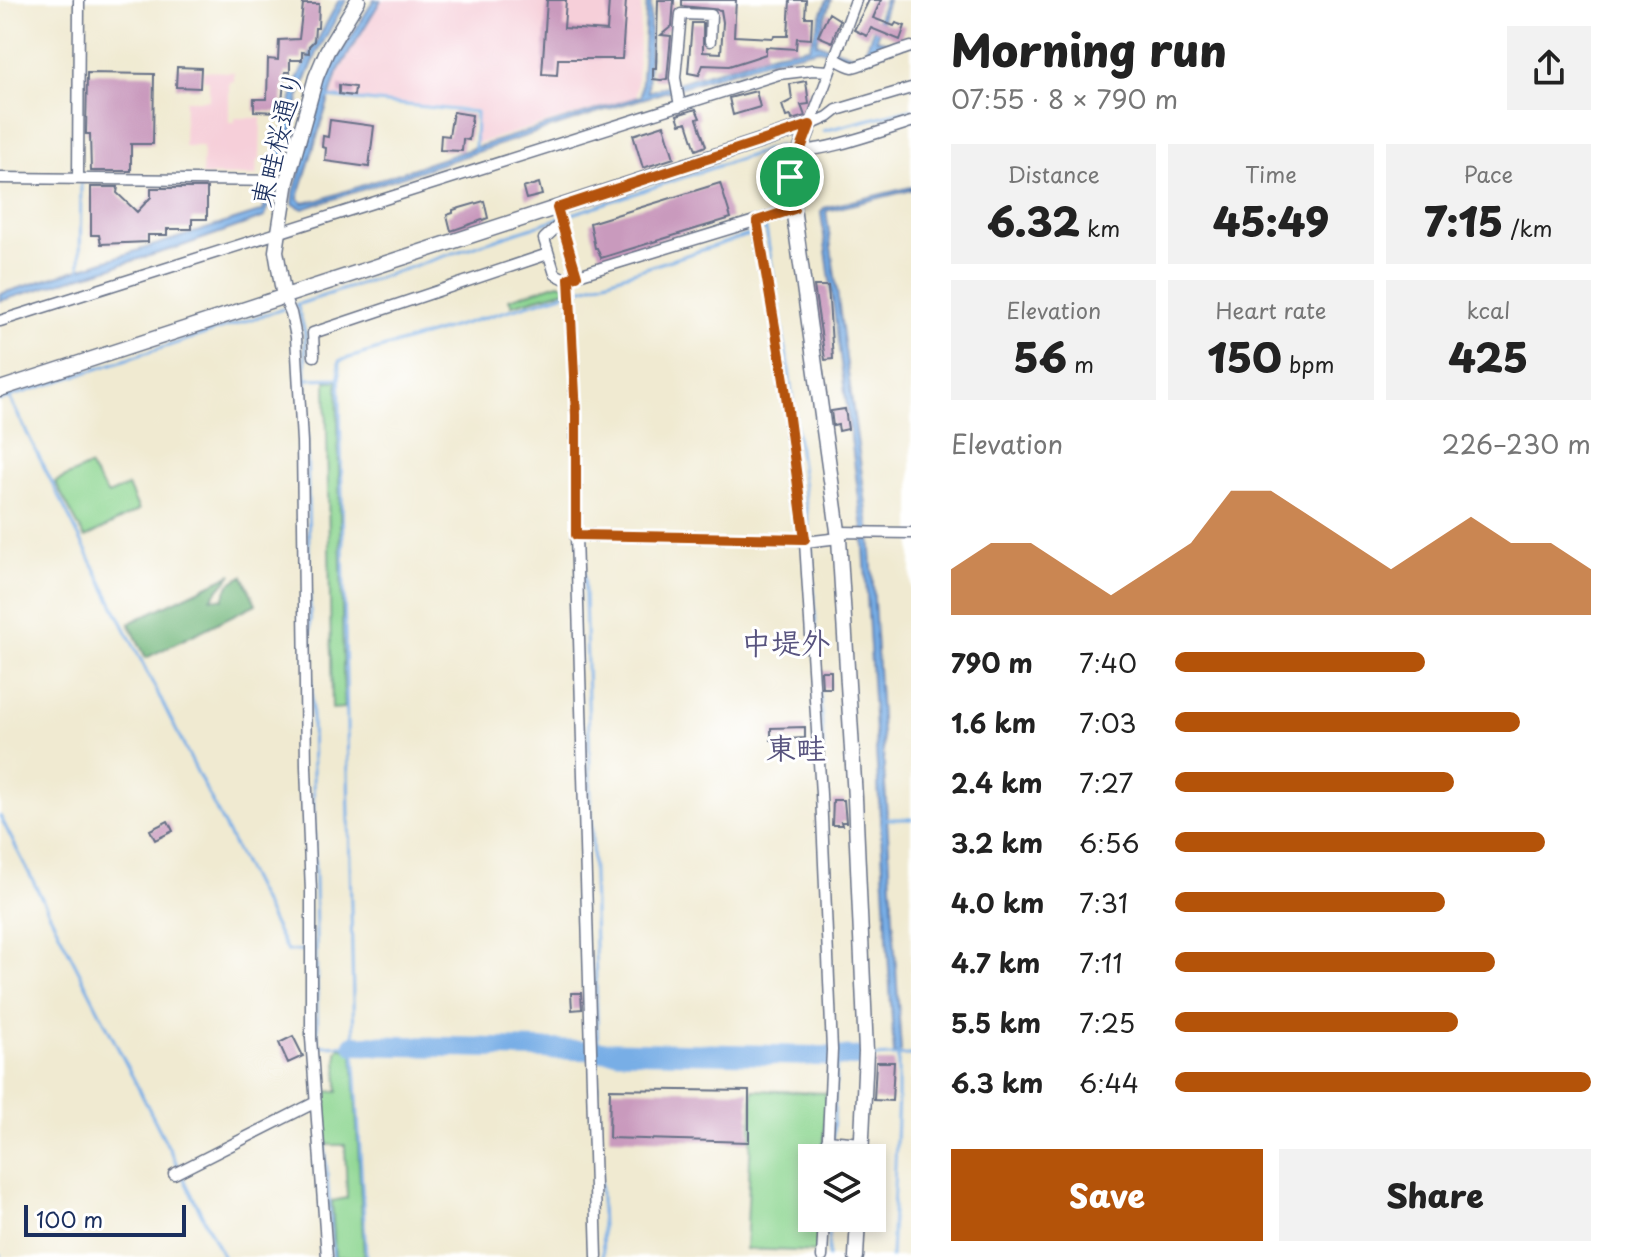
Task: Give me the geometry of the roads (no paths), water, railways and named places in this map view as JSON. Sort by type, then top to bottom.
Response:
[{"type":"street","points":[[78,179],[79,0]]},
{"type":"street","points":[[856,0],[790,177],[839,535],[866,1052],[861,1144]]},
{"type":"street","name":"東畦桜通り","points":[[284,297],[276,262],[280,234],[279,180],[316,77],[354,1]]},
{"type":"street","points":[[680,106],[677,87],[681,14],[711,15],[710,41]]},
{"type":"street","points":[[834,58],[853,67],[911,47]]},
{"type":"street","points":[[0,321],[779,74],[829,71]]},
{"type":"street","points":[[819,101],[828,111],[837,110],[911,88]]},
{"type":"street","points":[[0,389],[284,297],[559,216],[810,125],[837,110]]},
{"type":"street","points":[[800,149],[807,151],[825,147],[911,122]]},
{"type":"street","points":[[0,178],[279,180]]},
{"type":"street","points":[[559,216],[544,239],[555,274],[572,284],[794,209]]},
{"type":"street","points":[[559,216],[572,284],[581,534],[597,1257]]},
{"type":"street","points":[[757,221],[808,541],[832,1057],[830,1144]]},
{"type":"street","points":[[314,356],[313,333],[548,254]]},
{"type":"street","points":[[284,297],[296,337],[302,442],[311,1038],[327,1257]]},
{"type":"street","points":[[581,534],[808,541],[867,532],[911,533]]},
{"type":"street","points":[[178,1172],[316,1102]]},
{"type":"street","points":[[831,1141],[841,1144]]},
{"type":"street","points":[[822,1257],[823,1232]]},
{"type":"street","points":[[856,1257],[857,1232]]},
{"type":"water","points":[[339,0],[346,0],[317,53],[299,96],[295,124],[265,217],[182,246],[0,301],[0,294],[263,211],[297,79]]},
{"type":"water","points":[[374,0],[381,0],[337,73],[298,198],[303,203],[641,96],[647,0],[651,0],[648,92],[774,53],[809,47],[827,0],[831,0],[816,43],[853,55],[865,51],[885,0],[888,0],[876,39],[889,42],[911,38],[911,44],[872,52],[857,59],[819,49],[769,60],[303,209],[293,204],[294,192],[330,71]]},
{"type":"water","points":[[911,187],[911,190],[826,211],[870,534],[901,1052],[894,1054],[863,528],[821,212],[824,208]]},
{"type":"waterway","points":[[327,97],[476,112],[475,150]]},
{"type":"waterway","points":[[823,131],[911,109]]},
{"type":"waterway","points":[[296,305],[779,146]]},
{"type":"waterway","points":[[80,271],[81,183]]},
{"type":"waterway","points":[[763,230],[766,229],[789,370],[811,546],[823,747]]},
{"type":"waterway","points":[[366,1257],[354,1045],[339,361],[755,233]]},
{"type":"waterway","points":[[577,290],[579,374]]},
{"type":"waterway","points":[[297,304],[305,333],[318,1046],[333,1257]]},
{"type":"waterway","points":[[0,400],[283,309]]},
{"type":"waterway","points":[[307,379],[339,378]]},
{"type":"waterway","points":[[9,397],[287,951],[306,950]]},
{"type":"waterway","points":[[581,454],[598,1051]]},
{"type":"waterway","points":[[0,816],[179,1168]]},
{"type":"waterway","points":[[887,819],[911,819]]},
{"type":"waterway","points":[[318,1046],[354,1045]]},
{"type":"waterway","points":[[354,1045],[585,1050]]},
{"type":"waterway","points":[[891,1257],[898,1049]]},
{"type":"waterway","points":[[833,1144],[837,1050]]},
{"type":"waterway","points":[[594,1051],[859,1057]]},
{"type":"waterway","points":[[596,1051],[603,1257]]},
{"type":"waterway","points":[[873,1057],[911,1055]]},
{"type":"waterway","points":[[182,1175],[223,1257]]},
{"type":"waterway","points":[[828,1257],[829,1232]]},
{"type":"district","name":"中堤外","points":[[786,641]]},
{"type":"district","name":"東畦","points":[[796,746]]}]
